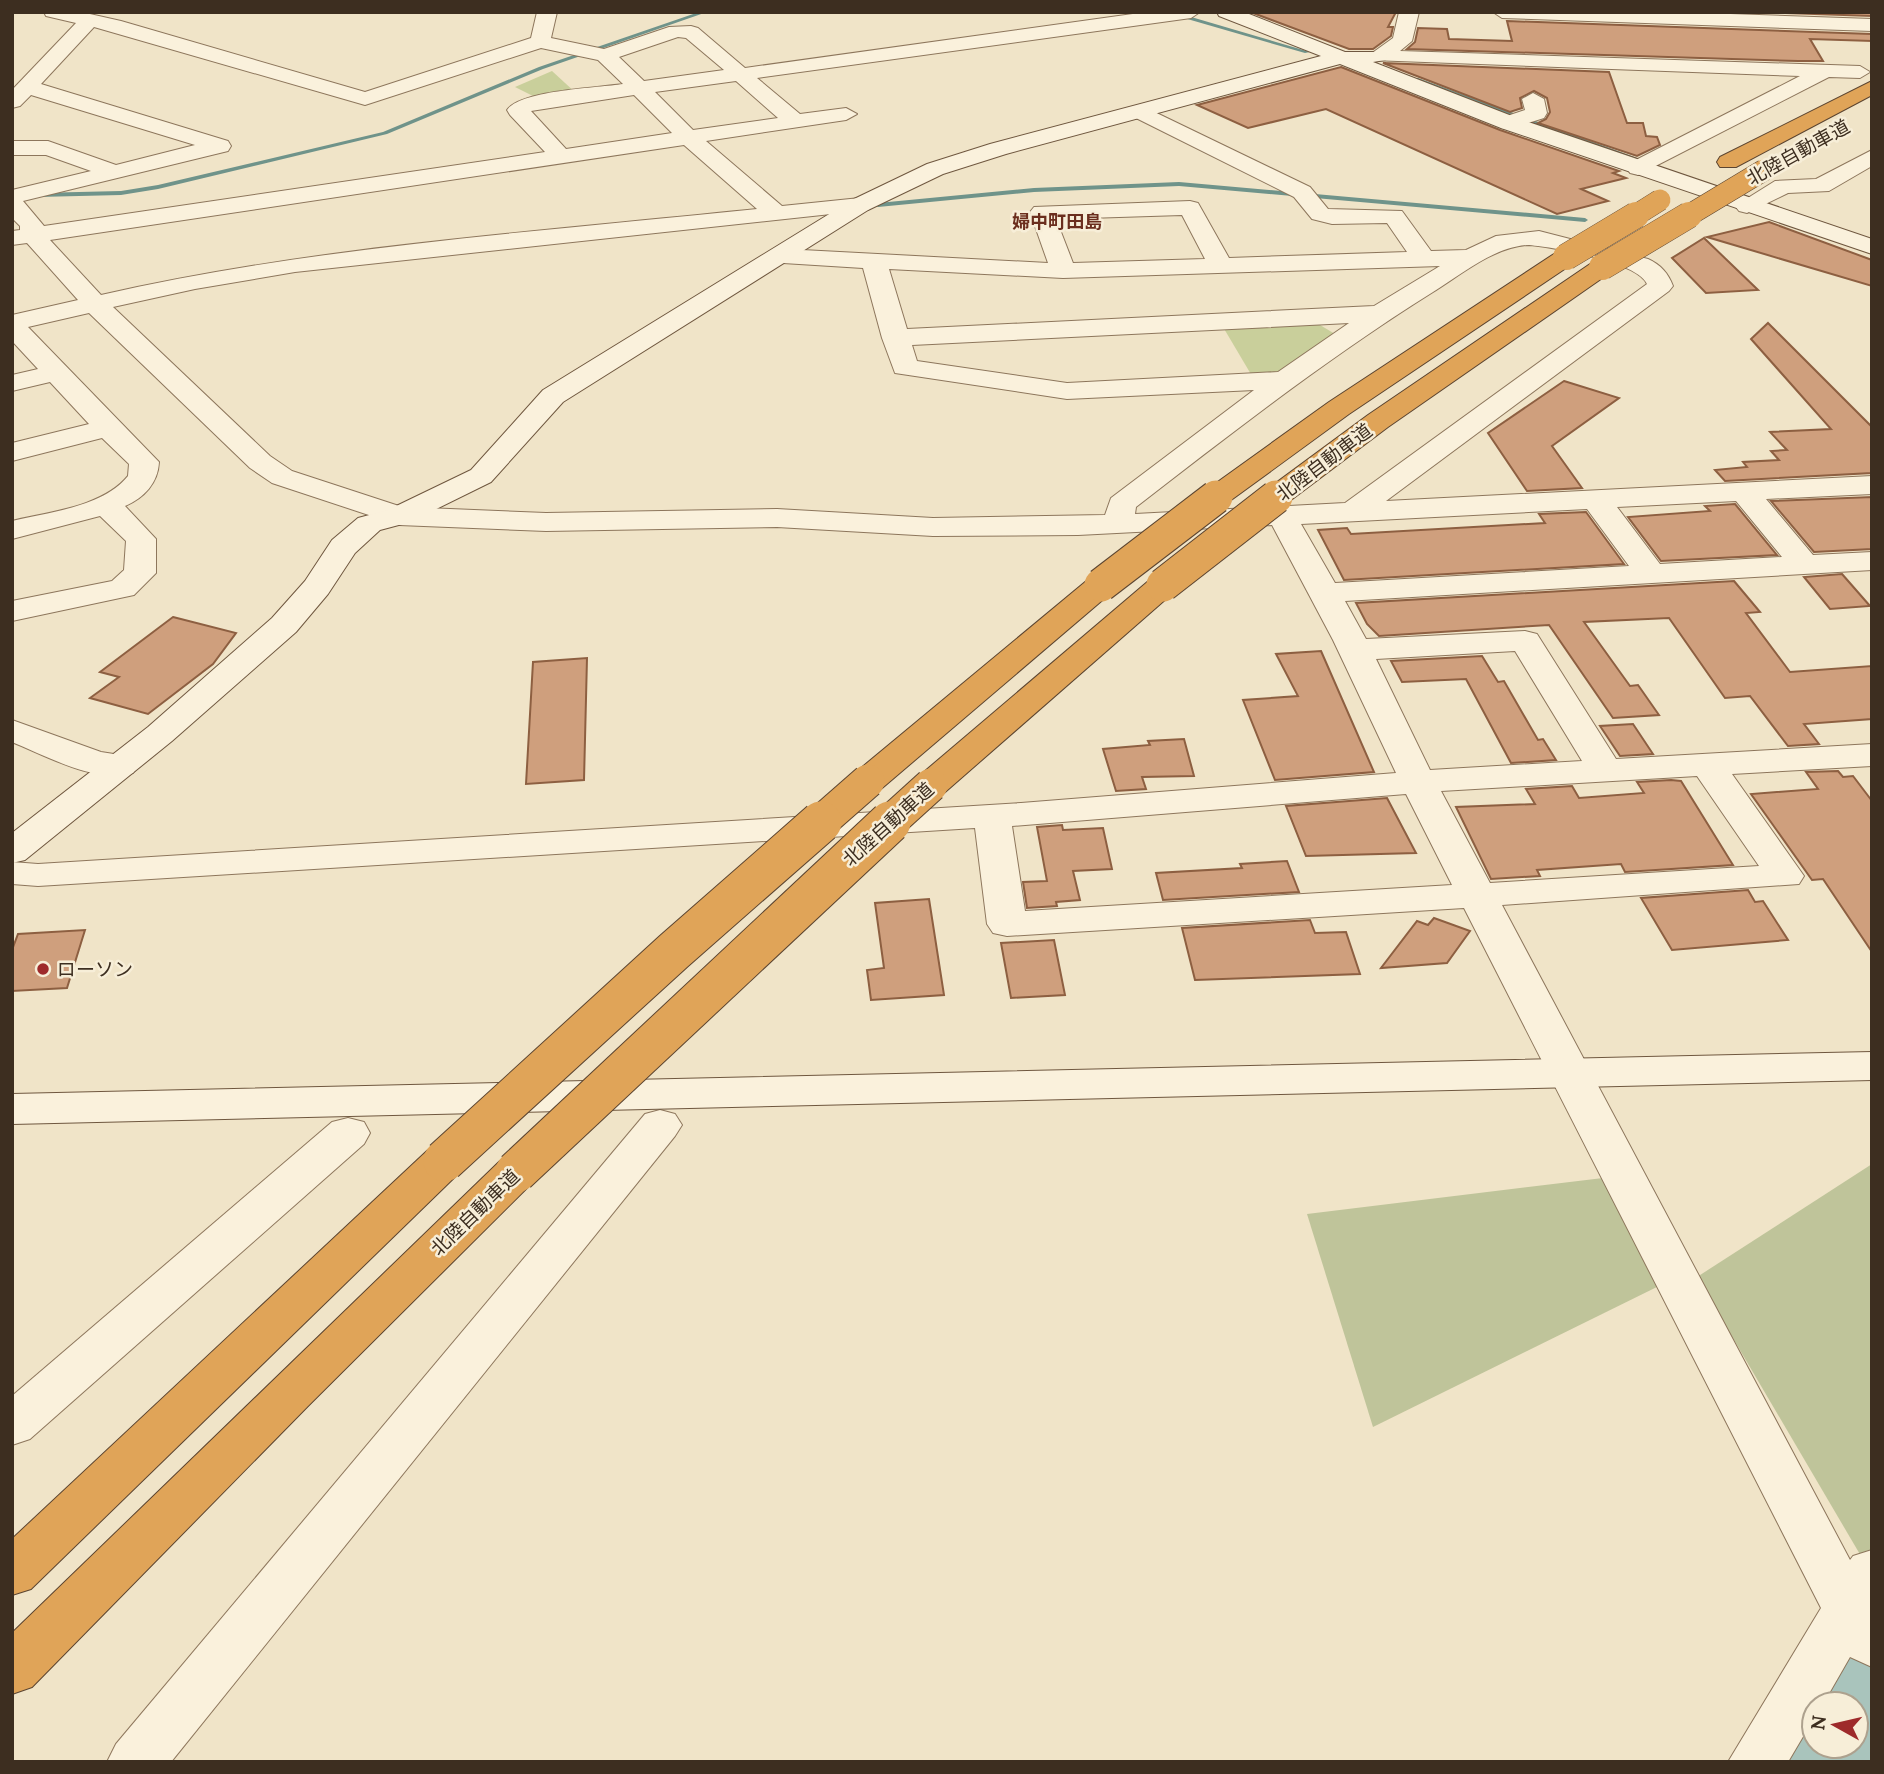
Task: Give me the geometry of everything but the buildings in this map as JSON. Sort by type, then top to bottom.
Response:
[{"type":"highway","name":"北陸自動車道","points":[[12,1573],[205,1386],[444,1161],[674,951],[868,781],[1101,585],[1339,408],[1566,257],[1866,80]]},
{"type":"highway","name":"北陸自動車道","points":[[1849,124],[1872,111]]},
{"type":"highway","name":"北陸自動車道","points":[[12,1670],[290,1392],[516,1172],[743,957],[931,785],[1163,585],[1279,507],[1378,421],[1601,267],[1788,157]]},
{"type":"street","points":[[53,12],[88,22],[114,25],[365,99],[540,42],[605,55],[676,31],[691,32],[741,72],[795,121]]},
{"type":"street","points":[[540,42],[547,12]]},
{"type":"street","points":[[561,156],[518,110],[526,104],[735,76],[741,72],[1191,12]]},
{"type":"street","points":[[1226,12],[1509,123],[1872,247]]},
{"type":"street","points":[[1378,55],[1402,41],[1409,12]]},
{"type":"street","points":[[1502,12],[1872,25]]},
{"type":"street","points":[[12,103],[88,22]]},
{"type":"street","points":[[1638,168],[1825,72],[1872,51]]},
{"type":"street","points":[[605,55],[688,137],[775,212]]},
{"type":"street","points":[[12,852],[160,734],[284,625],[317,587],[343,547],[369,524],[399,516],[481,476],[553,396],[666,324],[783,256],[860,205],[935,169],[1339,58],[1378,55],[1825,72],[1866,80]]},
{"type":"street","points":[[12,197],[220,146],[28,87]]},
{"type":"street","points":[[1509,123],[1536,113],[1533,99]]},
{"type":"street","points":[[1140,111],[1302,192],[1320,215],[1394,216],[1424,258]]},
{"type":"street","points":[[22,236],[846,114]]},
{"type":"street","points":[[12,148],[48,148],[113,171]]},
{"type":"street","points":[[1821,186],[1872,158]]},
{"type":"street","points":[[1747,206],[1783,186],[1859,188]]},
{"type":"street","points":[[12,204],[32,225],[22,236]]},
{"type":"street","points":[[12,530],[105,505],[134,488],[143,477],[144,462],[108,428],[12,324],[195,281],[295,265],[860,205]]},
{"type":"street","points":[[1063,271],[1042,212],[1190,208],[1221,265]]},
{"type":"street","points":[[22,236],[260,462],[282,477],[399,516],[546,522],[777,519],[933,527],[1118,524],[1279,507],[1351,513],[1872,485]]},
{"type":"street","points":[[1118,524],[1122,504],[1286,380],[1379,314],[1474,257],[1512,239],[1552,240],[1643,265],[1658,276],[1660,286],[1351,513]]},
{"type":"street","points":[[783,256],[1063,271],[1474,257]]},
{"type":"street","points":[[874,262],[905,367],[1067,391],[1286,380]]},
{"type":"street","points":[[895,338],[1379,314]]},
{"type":"street","points":[[12,383],[57,372]]},
{"type":"street","points":[[12,452],[108,428]]},
{"type":"street","points":[[1743,491],[1805,565]]},
{"type":"street","points":[[1595,499],[1651,574]]},
{"type":"street","points":[[12,611],[123,588],[141,573],[141,539],[105,505]]},
{"type":"street","points":[[1279,507],[1355,650],[1418,782],[1570,1073],[1864,1608],[1758,1762]]},
{"type":"street","points":[[1324,593],[1872,561]]},
{"type":"street","points":[[1355,650],[1525,641],[1605,770]]},
{"type":"street","points":[[12,730],[95,762],[120,765]]},
{"type":"street","points":[[12,873],[38,875],[992,816],[1418,782],[1872,754]]},
{"type":"street","points":[[992,816],[1007,924],[1785,876],[1707,764]]},
{"type":"street","points":[[12,1109],[1872,1066]]},
{"type":"street","points":[[136,1762],[660,1125]]},
{"type":"street","points":[[12,1425],[348,1133]]},
{"type":"green space","points":[[552,71],[577,94],[539,99],[515,87]]},
{"type":"green space","points":[[1315,322],[1335,334],[1277,374],[1252,376],[1223,327]]},
{"type":"green space","points":[[1872,1164],[1872,1561],[1868,1568],[1697,1277]]},
{"type":"green space","points":[[1603,1178],[1663,1284],[1373,1427],[1307,1214]]},
{"type":"waterway","points":[[37,195],[121,193],[158,187],[385,133],[541,68],[705,12]]},
{"type":"waterway","points":[[1179,15],[1307,52]]},
{"type":"waterway","points":[[1416,79],[1634,158]]},
{"type":"waterway","points":[[878,205],[1034,190],[1179,184],[1585,220]]},
{"type":"place","name":"ローソン","points":[[43,969]]},
{"type":"district","name":"婦中町田島","points":[[1057,222]]}]
